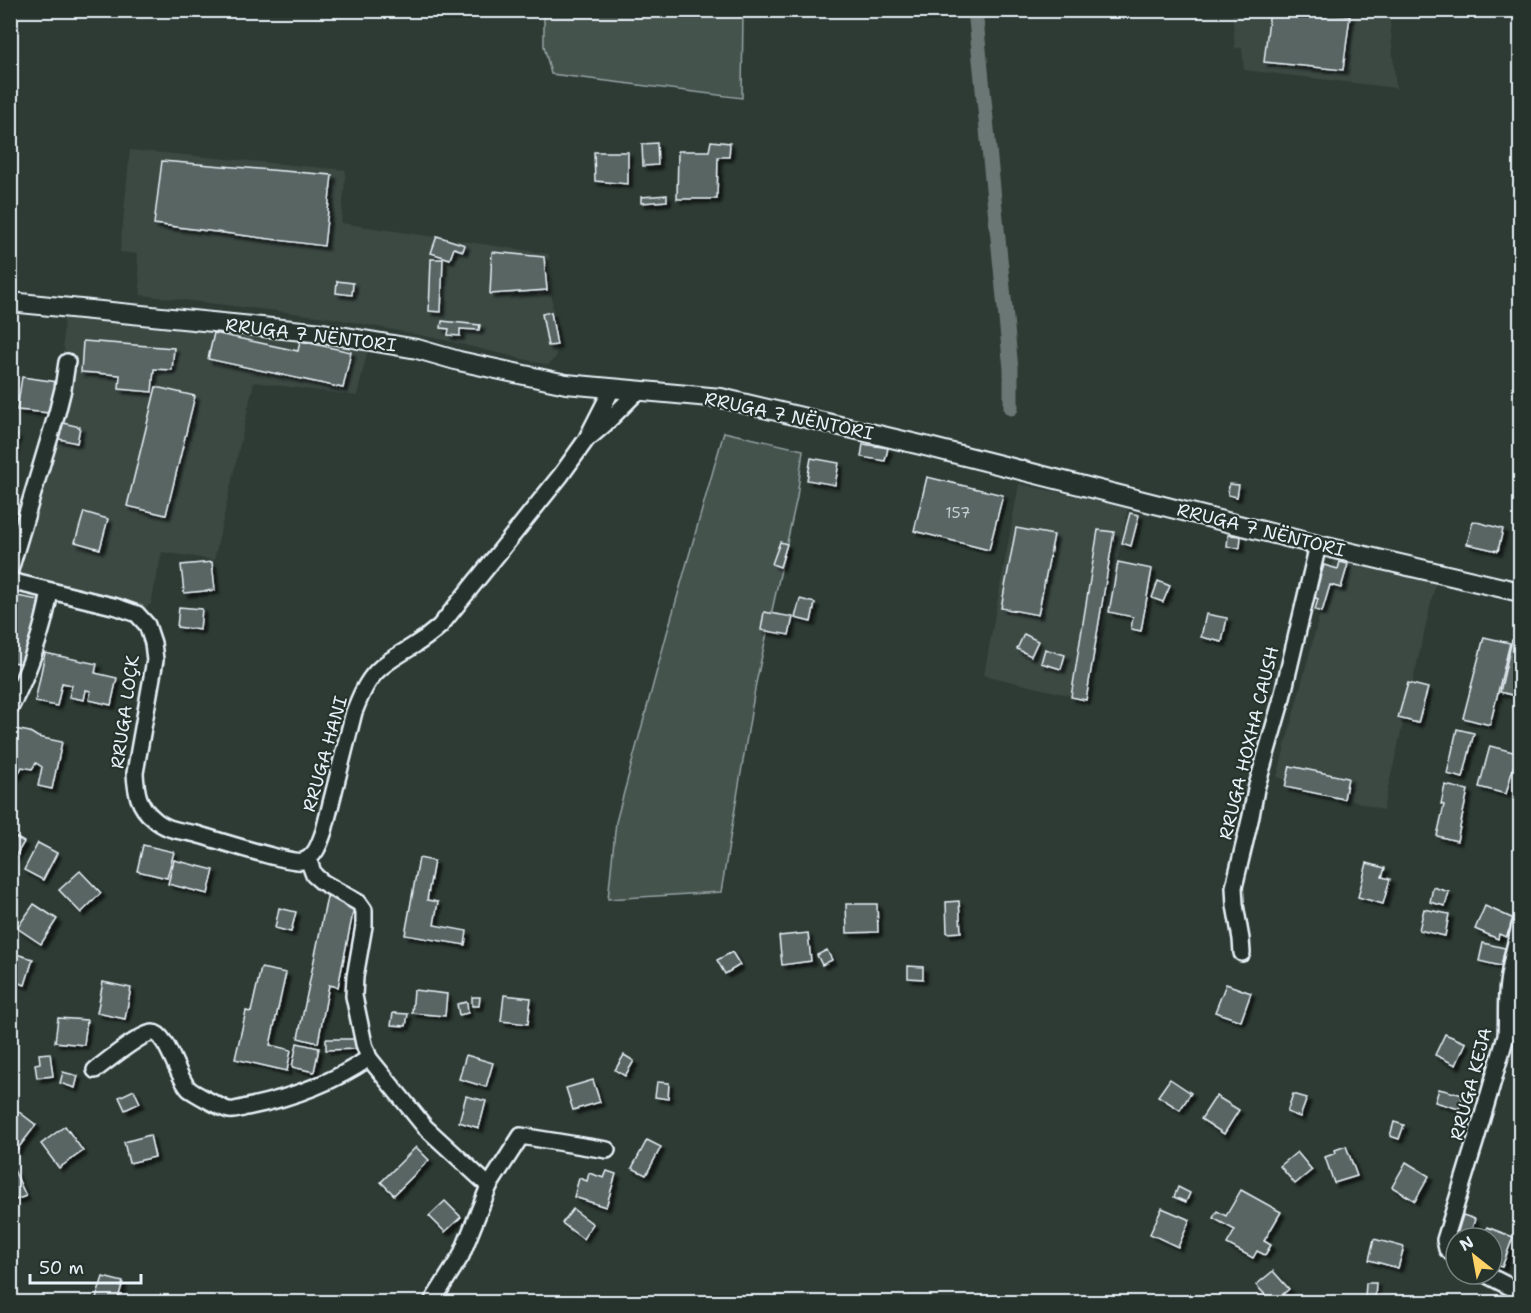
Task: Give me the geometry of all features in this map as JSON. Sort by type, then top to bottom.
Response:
[{"type":"main road","name":"RRUGA 7 NËNTORI","points":[[10,302],[323,333],[417,349],[459,361],[566,384],[721,398],[1521,592]]},
{"type":"street","points":[[10,570],[59,405],[67,362]]},
{"type":"street","name":"RRUGA HANI","points":[[308,859],[318,847],[324,831],[354,712],[367,683],[376,671],[391,658],[428,637],[440,626],[561,475],[586,440],[612,389]]},
{"type":"street","name":"RRUGA HANI","points":[[586,440],[638,391]]},
{"type":"street","name":"RRUGA HOXHA CAUSH","points":[[1242,953],[1234,887],[1256,789],[1283,691],[1318,544]]},
{"type":"street","name":"RRUGA LOÇK","points":[[10,581],[117,607],[137,614],[147,625],[153,643],[155,660],[135,773],[140,805],[152,818],[168,828],[295,861],[308,859]]},
{"type":"street","points":[[10,708],[22,686],[31,661],[50,591]]},
{"type":"street","points":[[308,859],[314,875],[359,903],[364,910],[354,996],[369,1058],[425,1127],[489,1186]]},
{"type":"street","name":"RRUGA KEJA","points":[[1449,1226],[1514,1015],[1507,994],[1510,970],[1521,926]]},
{"type":"street","points":[[95,1070],[138,1039],[153,1033],[159,1035],[163,1040],[178,1074],[190,1090],[229,1111],[273,1102],[311,1089],[356,1067],[369,1058]]},
{"type":"street","points":[[432,1302],[461,1256],[489,1186],[521,1136],[607,1150]]},
{"type":"street","points":[[1504,1284],[1521,1292]]},
{"type":"shaded area","points":[[544,11],[743,11],[742,98],[551,74],[544,46]]},
{"type":"shaded area","points":[[1232,11],[1389,11],[1396,88],[1244,70],[1242,48],[1235,48]]},
{"type":"shaded area","points":[[130,150],[346,170],[341,223],[549,254],[556,357],[548,365],[435,338],[326,317],[141,295],[137,254],[120,252]]},
{"type":"shaded area","points":[[64,308],[370,340],[357,396],[254,382],[214,560],[162,552],[151,604],[137,614],[11,581],[67,362],[63,344]]},
{"type":"shaded area","points":[[724,432],[803,450],[797,497],[756,683],[721,892],[608,899],[616,822]]},
{"type":"shaded area","points":[[1019,484],[1128,507],[1089,700],[984,675]]},
{"type":"shaded area","points":[[1337,548],[1438,573],[1383,810],[1277,777]]},
{"type":"building","points":[[1270,10],[1296,10],[1350,16],[1343,70],[1264,62]]},
{"type":"building","points":[[711,141],[730,143],[729,157],[718,157],[717,199],[677,199],[678,151],[709,151]]},
{"type":"building","points":[[657,143],[658,165],[643,166],[642,144]]},
{"type":"building","points":[[594,152],[628,152],[628,184],[595,181]]},
{"type":"building","points":[[162,161],[332,175],[324,246],[154,224]]},
{"type":"building","points":[[667,195],[667,201],[641,203],[641,197]]},
{"type":"building","points":[[437,236],[465,245],[463,251],[454,248],[450,259],[431,253]]},
{"type":"building","points":[[492,252],[544,257],[547,290],[490,294]]},
{"type":"building","points":[[431,259],[443,259],[441,312],[429,311]]},
{"type":"building","points":[[337,281],[353,283],[352,295],[336,293]]},
{"type":"building","points":[[551,312],[557,345],[548,346],[542,314]]},
{"type":"building","points":[[442,321],[480,325],[479,330],[460,329],[460,336],[448,335],[449,329],[441,328]]},
{"type":"building","points":[[214,333],[298,351],[300,341],[351,352],[343,388],[208,359]]},
{"type":"building","points":[[83,341],[174,348],[172,370],[154,369],[152,392],[119,389],[120,375],[81,372]]},
{"type":"building","points":[[22,377],[58,382],[50,413],[17,410]]},
{"type":"building","points":[[156,387],[195,396],[166,515],[127,506]]},
{"type":"building","points":[[59,422],[80,427],[77,443],[55,438]]},
{"type":"building","points":[[10,434],[17,435],[10,467]]},
{"type":"building","points":[[863,444],[888,448],[885,461],[861,457]]},
{"type":"building","points":[[811,458],[839,463],[835,485],[807,480]]},
{"type":"building","points":[[927,477],[1003,495],[989,550],[914,531]]},
{"type":"building","points":[[1229,484],[1239,485],[1237,497],[1228,495]]},
{"type":"building","points":[[84,512],[108,519],[100,549],[75,542]]},
{"type":"building","points":[[1130,513],[1139,515],[1131,546],[1122,543]]},
{"type":"building","points":[[1473,521],[1503,529],[1498,551],[1467,544]]},
{"type":"building","points":[[1016,528],[1054,535],[1038,615],[1001,608]]},
{"type":"building","points":[[1098,530],[1114,532],[1086,700],[1071,697]]},
{"type":"building","points":[[1228,535],[1241,536],[1240,548],[1227,547]]},
{"type":"building","points":[[780,542],[787,544],[780,567],[772,564]]},
{"type":"building","points":[[212,562],[215,590],[184,593],[181,565]]},
{"type":"building","points":[[1118,562],[1152,569],[1141,631],[1131,629],[1133,617],[1109,612]]},
{"type":"building","points":[[1340,562],[1348,564],[1341,588],[1330,585],[1322,612],[1315,610],[1318,599],[1314,597],[1324,565],[1338,569]]},
{"type":"building","points":[[1158,581],[1170,586],[1163,602],[1152,598]]},
{"type":"building","points":[[17,596],[39,600],[26,664],[12,662],[13,656],[10,656],[10,628]]},
{"type":"building","points":[[800,599],[815,603],[811,622],[795,618]]},
{"type":"building","points":[[179,607],[202,609],[200,630],[177,627]]},
{"type":"building","points":[[764,612],[793,617],[789,635],[761,630]]},
{"type":"building","points":[[1206,614],[1227,618],[1222,642],[1201,637]]},
{"type":"building","points":[[1024,634],[1038,641],[1031,656],[1017,649]]},
{"type":"building","points":[[1484,637],[1510,643],[1490,725],[1463,718]]},
{"type":"building","points":[[1512,640],[1520,642],[1520,697],[1500,692]]},
{"type":"building","points":[[1045,649],[1065,655],[1061,669],[1041,663]]},
{"type":"building","points":[[45,653],[97,664],[95,673],[117,678],[111,705],[89,700],[91,691],[86,690],[84,700],[69,697],[72,685],[62,683],[57,706],[35,702]]},
{"type":"building","points":[[1408,683],[1428,688],[1418,723],[1398,718]]},
{"type":"building","points":[[10,728],[62,742],[52,789],[38,786],[42,767],[36,763],[32,769],[22,767],[17,776],[10,772]]},
{"type":"building","points":[[1457,729],[1474,733],[1463,778],[1447,774]]},
{"type":"building","points":[[1490,746],[1517,753],[1506,794],[1479,787]]},
{"type":"building","points":[[1290,766],[1348,778],[1344,799],[1285,787]]},
{"type":"building","points":[[1445,785],[1468,790],[1457,841],[1437,836],[1444,805],[1441,804]]},
{"type":"building","points":[[10,834],[24,842],[12,862],[10,861]]},
{"type":"building","points":[[38,843],[57,853],[43,880],[24,870]]},
{"type":"building","points":[[143,845],[174,852],[167,878],[137,871]]},
{"type":"building","points":[[419,858],[434,861],[427,900],[438,902],[434,925],[467,931],[465,945],[405,935]]},
{"type":"building","points":[[174,860],[214,870],[208,894],[168,884]]},
{"type":"building","points":[[1367,863],[1385,868],[1382,877],[1390,879],[1383,904],[1358,897]]},
{"type":"building","points":[[80,871],[101,893],[81,913],[59,890]]},
{"type":"building","points":[[1433,887],[1449,892],[1445,906],[1430,902]]},
{"type":"building","points":[[327,897],[355,903],[338,987],[329,985],[318,1043],[298,1038]]},
{"type":"building","points":[[959,901],[961,932],[947,933],[946,902]]},
{"type":"building","points":[[34,904],[57,919],[41,944],[17,928]]},
{"type":"building","points":[[846,904],[877,904],[878,932],[847,933]]},
{"type":"building","points":[[1485,906],[1514,919],[1506,937],[1499,934],[1498,939],[1475,929]]},
{"type":"building","points":[[279,908],[296,912],[291,932],[275,928]]},
{"type":"building","points":[[1424,909],[1449,914],[1445,936],[1419,930]]},
{"type":"building","points":[[808,933],[811,961],[782,965],[779,936]]},
{"type":"building","points":[[1483,943],[1505,948],[1501,966],[1479,961]]},
{"type":"building","points":[[827,950],[832,960],[822,965],[817,955]]},
{"type":"building","points":[[732,952],[740,965],[725,974],[717,960]]},
{"type":"building","points":[[16,954],[33,959],[25,985],[10,980],[10,957],[15,959]]},
{"type":"building","points":[[908,966],[923,967],[923,979],[908,978]]},
{"type":"building","points":[[261,968],[286,973],[270,1045],[291,1050],[287,1071],[235,1059],[246,1011],[251,1012]]},
{"type":"building","points":[[103,982],[131,988],[125,1019],[97,1013]]},
{"type":"building","points":[[1226,984],[1251,993],[1241,1021],[1215,1012]]},
{"type":"building","points":[[414,990],[447,994],[445,1016],[412,1013]]},
{"type":"building","points":[[504,995],[531,998],[528,1024],[501,1021]]},
{"type":"building","points":[[472,997],[480,997],[479,1006],[472,1006]]},
{"type":"building","points":[[467,1002],[468,1013],[459,1015],[457,1004]]},
{"type":"building","points":[[393,1013],[408,1014],[406,1026],[391,1025]]},
{"type":"building","points":[[58,1018],[87,1020],[84,1045],[55,1042]]},
{"type":"building","points":[[1445,1034],[1466,1043],[1456,1065],[1435,1055]]},
{"type":"building","points":[[326,1039],[357,1039],[358,1049],[326,1050]]},
{"type":"building","points":[[297,1043],[319,1048],[314,1072],[292,1067]]},
{"type":"building","points":[[50,1053],[53,1076],[37,1078],[35,1064],[40,1063],[39,1054]]},
{"type":"building","points":[[466,1055],[493,1063],[486,1087],[459,1079]]},
{"type":"building","points":[[624,1055],[634,1061],[625,1076],[615,1070]]},
{"type":"building","points":[[63,1072],[78,1076],[75,1088],[60,1083]]},
{"type":"building","points":[[1170,1079],[1191,1093],[1180,1110],[1158,1096]]},
{"type":"building","points":[[593,1080],[600,1102],[573,1110],[566,1088]]},
{"type":"building","points":[[657,1082],[669,1083],[668,1099],[655,1097]]},
{"type":"building","points":[[1439,1089],[1463,1095],[1459,1109],[1435,1102]]},
{"type":"building","points":[[134,1090],[140,1103],[125,1110],[119,1097]]},
{"type":"building","points":[[1293,1094],[1307,1098],[1300,1117],[1287,1112]]},
{"type":"building","points":[[466,1096],[486,1101],[479,1128],[459,1122]]},
{"type":"building","points":[[1216,1096],[1239,1110],[1224,1134],[1201,1119]]},
{"type":"building","points":[[10,1105],[36,1125],[16,1151],[10,1147]]},
{"type":"building","points":[[1394,1122],[1404,1125],[1399,1139],[1390,1136]]},
{"type":"building","points":[[65,1126],[83,1151],[59,1168],[41,1144]]},
{"type":"building","points":[[150,1135],[155,1157],[129,1163],[124,1142]]},
{"type":"building","points":[[647,1140],[661,1147],[646,1175],[632,1168]]},
{"type":"building","points":[[1346,1146],[1357,1176],[1334,1183],[1325,1157]]},
{"type":"building","points":[[416,1147],[429,1160],[394,1195],[381,1182]]},
{"type":"building","points":[[1297,1152],[1312,1170],[1295,1184],[1280,1166]]},
{"type":"building","points":[[1406,1162],[1429,1176],[1415,1201],[1392,1187]]},
{"type":"building","points":[[14,1170],[26,1196],[10,1202],[10,1171]]},
{"type":"building","points":[[607,1171],[616,1174],[606,1207],[574,1197],[579,1178],[587,1181],[589,1173],[604,1178]]},
{"type":"building","points":[[1178,1187],[1190,1193],[1186,1202],[1174,1197]]},
{"type":"building","points":[[1241,1190],[1281,1212],[1264,1241],[1271,1245],[1265,1255],[1257,1251],[1253,1258],[1227,1244],[1235,1230],[1213,1218],[1217,1211],[1226,1216]]},
{"type":"building","points":[[445,1201],[461,1217],[445,1232],[429,1216]]},
{"type":"building","points":[[1162,1208],[1190,1220],[1178,1247],[1150,1234]]},
{"type":"building","points":[[573,1209],[593,1224],[583,1239],[562,1223]]},
{"type":"building","points":[[1463,1215],[1475,1219],[1473,1226],[1460,1226]]},
{"type":"building","points":[[1504,1234],[1513,1237],[1504,1262]]},
{"type":"building","points":[[1374,1239],[1404,1247],[1398,1268],[1369,1260]]},
{"type":"building","points":[[1273,1271],[1289,1289],[1272,1302],[1256,1285]]},
{"type":"building","points":[[103,1277],[123,1282],[117,1302],[95,1302]]},
{"type":"building","points":[[1366,1283],[1376,1283],[1375,1299],[1365,1298]]},
{"type":"waterway","points":[[975,10],[1011,369],[1011,408]]}]
